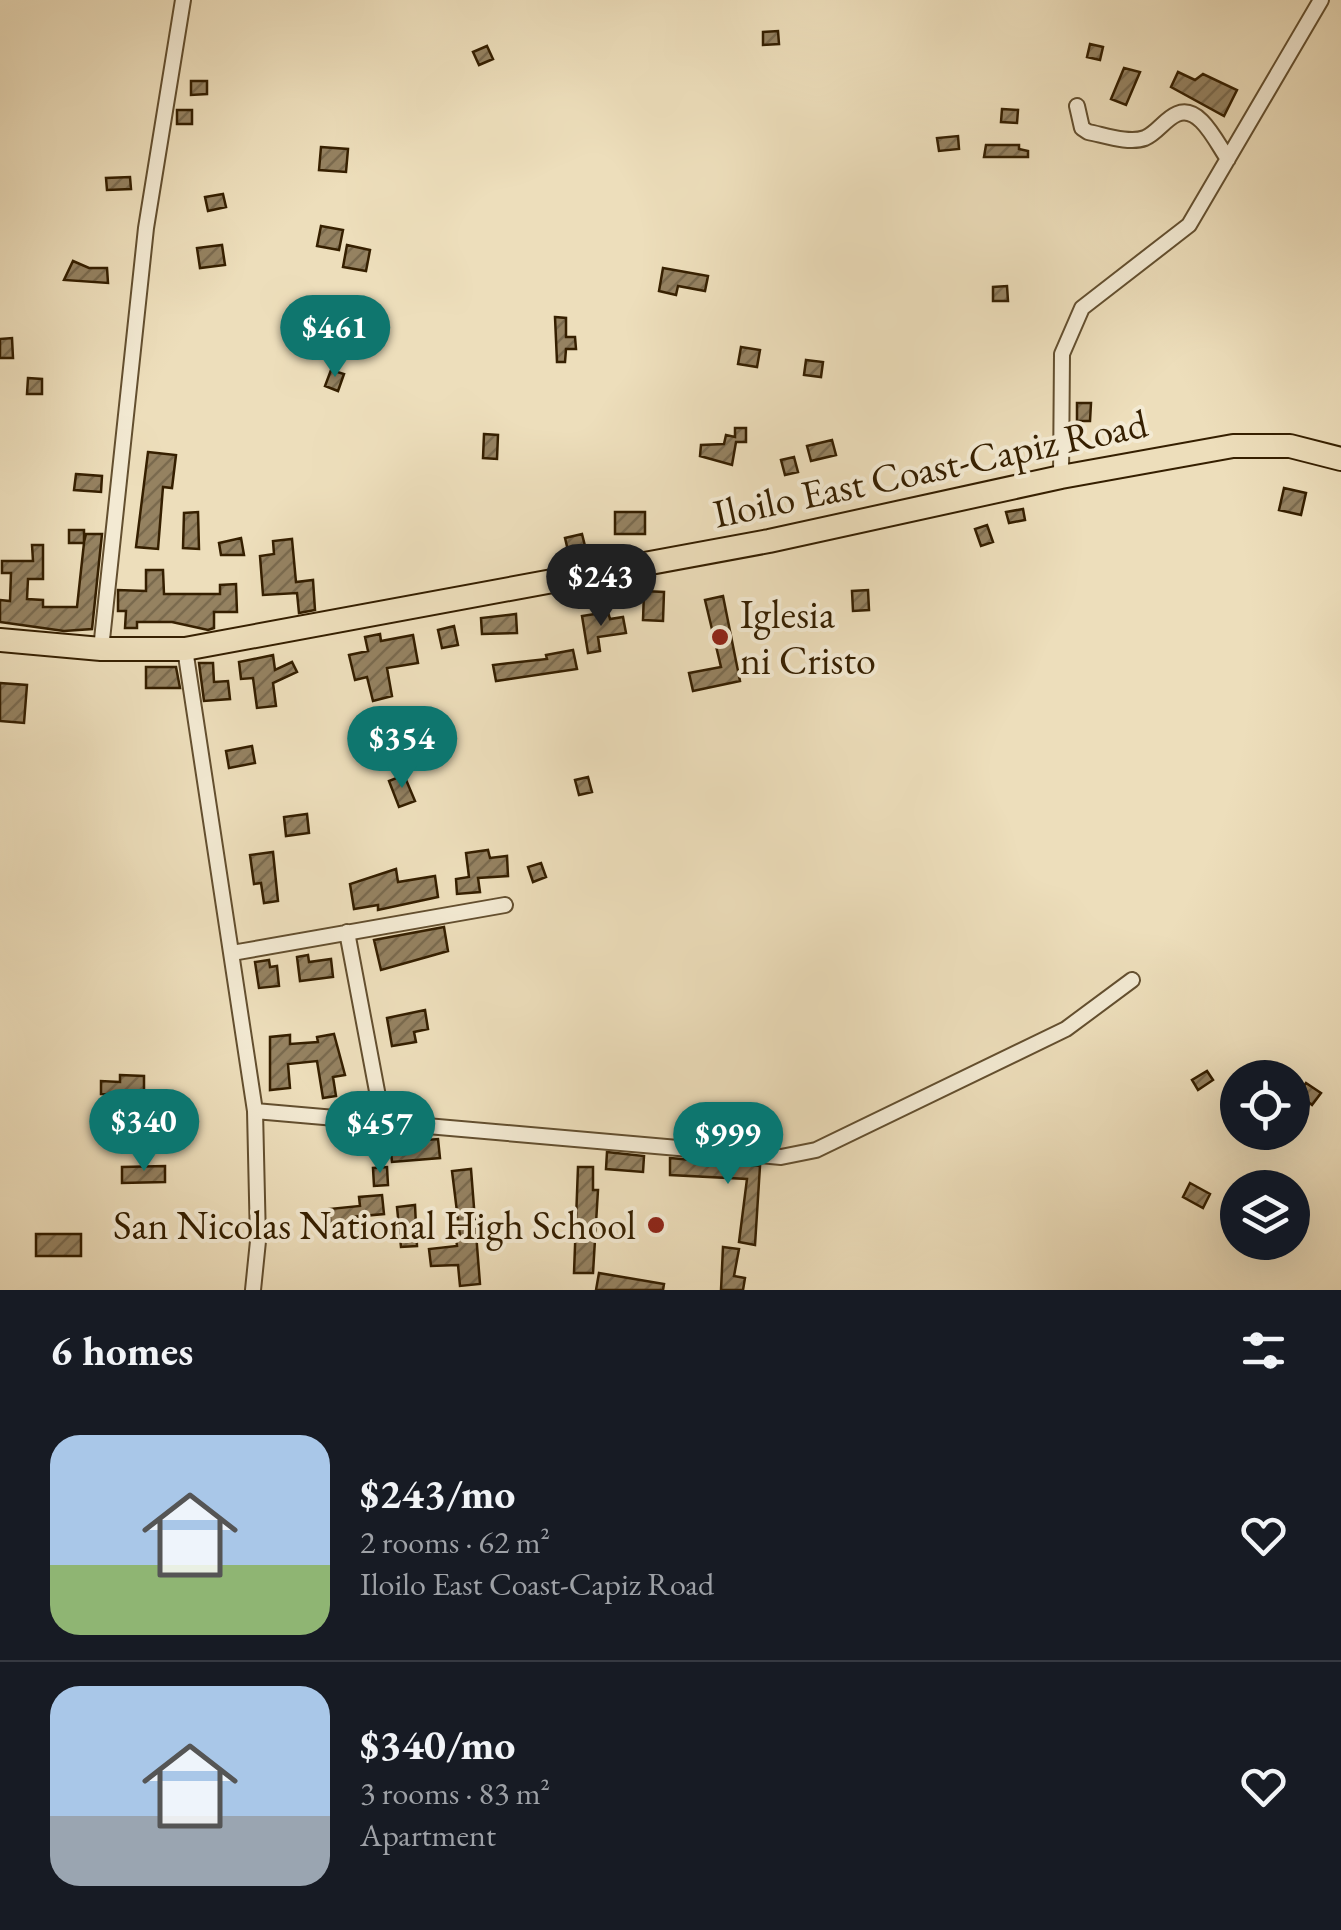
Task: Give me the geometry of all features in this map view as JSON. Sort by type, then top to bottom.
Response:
[{"type":"main road","name":"Iloilo East Coast-Capiz Road","points":[[0,640],[101,649],[185,649],[769,541],[1061,477],[1233,446],[1290,446],[1341,459]]},
{"type":"street","points":[[101,649],[146,228],[183,0]]},
{"type":"street","points":[[1061,477],[1062,354],[1082,308],[1189,225],[1321,0]]},
{"type":"street","points":[[1077,106],[1082,128],[1088,132],[1134,140],[1146,138],[1178,114],[1189,112],[1198,117],[1228,159]]},
{"type":"street","points":[[185,649],[256,1111],[258,1241],[253,1290]]},
{"type":"street","points":[[232,953],[505,905]]},
{"type":"street","points":[[348,932],[383,1123]]},
{"type":"street","points":[[256,1111],[781,1158],[816,1150],[1066,1029],[1132,980]]},
{"type":"building","points":[[778,31],[779,44],[763,45],[763,32]]},
{"type":"building","points":[[1090,44],[1103,47],[1100,60],[1087,57]]},
{"type":"building","points":[[487,46],[493,59],[479,65],[473,52]]},
{"type":"building","points":[[1124,68],[1140,72],[1126,105],[1111,99]]},
{"type":"building","points":[[1178,72],[1195,80],[1203,74],[1237,90],[1224,116],[1171,87]]},
{"type":"building","points":[[191,81],[207,81],[207,94],[191,95]]},
{"type":"building","points":[[1002,109],[1018,110],[1017,123],[1001,122]]},
{"type":"building","points":[[177,110],[192,110],[192,124],[177,124]]},
{"type":"building","points":[[958,136],[959,149],[939,151],[937,138]]},
{"type":"building","points":[[986,145],[1019,145],[1019,149],[1028,151],[1028,157],[984,157]]},
{"type":"building","points":[[321,147],[348,149],[346,172],[319,170]]},
{"type":"building","points":[[130,177],[131,189],[107,190],[106,178]]},
{"type":"building","points":[[223,194],[226,207],[208,211],[205,197]]},
{"type":"building","points":[[321,226],[343,230],[339,250],[317,246]]},
{"type":"building","points":[[222,245],[225,265],[200,268],[197,248]]},
{"type":"building","points":[[347,245],[370,250],[366,271],[343,267]]},
{"type":"building","points":[[73,261],[89,268],[107,268],[108,283],[64,280]]},
{"type":"building","points":[[663,268],[708,276],[705,291],[678,286],[676,295],[659,291]]},
{"type":"building","points":[[1007,286],[1008,301],[993,301],[993,287]]},
{"type":"building","points":[[555,317],[566,318],[566,337],[575,337],[576,349],[566,349],[565,362],[557,362]]},
{"type":"building","points":[[12,338],[13,358],[0,358],[0,339]]},
{"type":"building","points":[[741,347],[760,350],[757,367],[738,364]]},
{"type":"building","points":[[806,360],[823,362],[821,377],[804,375]]},
{"type":"building","points":[[331,370],[344,374],[338,391],[325,386]]},
{"type":"building","points":[[28,378],[42,379],[42,394],[27,394]]},
{"type":"building","points":[[1077,403],[1091,403],[1090,421],[1077,421]]},
{"type":"building","points":[[735,428],[746,428],[746,442],[736,442],[732,465],[700,456],[701,445],[724,444],[726,435],[735,437]]},
{"type":"building","points":[[484,434],[498,435],[497,459],[483,458]]},
{"type":"building","points":[[832,440],[836,455],[811,461],[807,446]]},
{"type":"building","points":[[148,452],[176,455],[172,488],[163,487],[158,549],[136,547]]},
{"type":"building","points":[[794,457],[798,472],[785,475],[781,460]]},
{"type":"building","points":[[76,474],[102,476],[101,492],[74,490]]},
{"type":"building","points":[[1284,488],[1306,493],[1301,515],[1279,510]]},
{"type":"building","points":[[1023,509],[1025,520],[1009,523],[1006,512]]},
{"type":"building","points":[[198,512],[199,549],[183,548],[184,513]]},
{"type":"building","points":[[615,512],[645,512],[645,534],[615,534]]},
{"type":"building","points":[[987,525],[993,542],[981,546],[975,529]]},
{"type":"building","points":[[69,530],[84,530],[84,542],[86,534],[102,534],[92,629],[64,631],[0,622],[0,600],[10,601],[11,573],[2,573],[2,561],[33,561],[32,545],[43,545],[43,579],[28,579],[27,599],[43,600],[43,607],[77,607],[84,543],[69,543]]},
{"type":"building","points":[[582,534],[586,550],[569,555],[565,538]]},
{"type":"building","points":[[241,538],[244,555],[221,555],[219,543]]},
{"type":"building","points":[[292,539],[296,582],[313,580],[315,610],[299,613],[297,593],[263,595],[260,556],[274,554],[273,541]]},
{"type":"building","points":[[146,570],[163,570],[164,594],[220,594],[220,585],[236,584],[237,612],[214,612],[214,628],[208,630],[172,622],[137,622],[137,628],[125,628],[126,611],[118,611],[118,590],[146,591]]},
{"type":"building","points":[[868,590],[869,610],[853,611],[852,591]]},
{"type":"building","points":[[644,591],[664,592],[663,621],[643,620]]},
{"type":"building","points":[[723,596],[740,681],[693,691],[689,673],[721,667],[705,600]]},
{"type":"building","points":[[608,612],[610,619],[623,617],[626,633],[598,637],[600,651],[588,653],[582,616]]},
{"type":"building","points":[[516,614],[517,633],[482,634],[481,618]]},
{"type":"building","points":[[454,626],[458,645],[442,648],[438,630]]},
{"type":"building","points":[[380,634],[381,641],[413,635],[418,663],[387,668],[392,696],[373,701],[367,677],[355,680],[349,655],[368,651],[365,637]]},
{"type":"building","points":[[573,650],[577,669],[496,681],[493,665],[547,659],[546,655]]},
{"type":"building","points":[[273,655],[275,670],[292,662],[297,672],[273,683],[276,706],[257,708],[253,678],[241,679],[239,662]]},
{"type":"building","points":[[199,663],[213,663],[214,682],[228,681],[230,699],[204,701]]},
{"type":"building","points":[[146,667],[176,667],[180,688],[146,688]]},
{"type":"building","points":[[0,683],[27,685],[24,723],[0,721]]},
{"type":"building","points":[[252,746],[255,763],[229,768],[226,751]]},
{"type":"building","points":[[404,775],[415,801],[399,807],[389,781]]},
{"type":"building","points":[[588,777],[592,792],[579,795],[575,780]]},
{"type":"building","points":[[307,814],[309,833],[286,836],[284,817]]},
{"type":"building","points":[[488,850],[490,858],[507,856],[508,876],[478,878],[480,892],[457,894],[456,879],[469,877],[466,853]]},
{"type":"building","points":[[273,852],[278,901],[264,903],[261,883],[254,884],[250,855]]},
{"type":"building","points":[[541,863],[546,877],[533,882],[528,867]]},
{"type":"building","points":[[396,869],[398,882],[435,876],[438,897],[378,910],[378,905],[354,909],[350,884]]},
{"type":"building","points":[[444,927],[448,951],[381,970],[374,940]]},
{"type":"building","points":[[308,955],[309,962],[331,959],[333,977],[300,981],[297,957]]},
{"type":"building","points":[[269,960],[270,967],[277,966],[279,986],[259,988],[255,962]]},
{"type":"building","points":[[425,1010],[428,1029],[414,1032],[416,1042],[392,1046],[387,1018]]},
{"type":"building","points":[[334,1034],[345,1075],[333,1077],[336,1096],[323,1098],[317,1061],[288,1064],[290,1088],[270,1090],[270,1037],[290,1035],[290,1044],[318,1042],[317,1037]]},
{"type":"building","points":[[1207,1071],[1213,1080],[1198,1090],[1192,1080]]},
{"type":"building","points":[[120,1075],[144,1076],[144,1095],[101,1094],[101,1081],[120,1082]]},
{"type":"building","points":[[1310,1086],[1321,1093],[1310,1103]]},
{"type":"building","points":[[438,1139],[440,1158],[392,1162],[390,1143]]},
{"type":"building","points":[[607,1152],[644,1156],[643,1172],[606,1169]]},
{"type":"building","points":[[670,1158],[760,1166],[755,1245],[739,1242],[747,1179],[670,1175]]},
{"type":"building","points":[[165,1166],[165,1182],[122,1183],[122,1167]]},
{"type":"building","points":[[387,1167],[388,1185],[374,1186],[373,1168]]},
{"type":"building","points":[[578,1167],[593,1167],[593,1190],[598,1190],[593,1273],[574,1273]]},
{"type":"building","points":[[471,1169],[480,1284],[460,1286],[458,1265],[431,1266],[429,1249],[457,1246],[456,1237],[460,1236],[452,1171]]},
{"type":"building","points":[[1190,1183],[1210,1194],[1203,1208],[1183,1197]]},
{"type":"building","points":[[382,1195],[384,1214],[352,1217],[353,1227],[331,1229],[329,1209],[360,1206],[359,1197]]},
{"type":"building","points":[[415,1205],[417,1246],[401,1247],[397,1207]]},
{"type":"building","points":[[36,1234],[81,1234],[81,1256],[36,1256]]},
{"type":"building","points":[[723,1247],[739,1249],[734,1276],[745,1278],[743,1290],[721,1290]]},
{"type":"building","points":[[599,1273],[664,1284],[663,1290],[596,1290]]},
{"type":"place","name":"Iglesia ni Cristo","points":[[720,637]]},
{"type":"place","name":"San Nicolas National High School","points":[[656,1225]]}]
